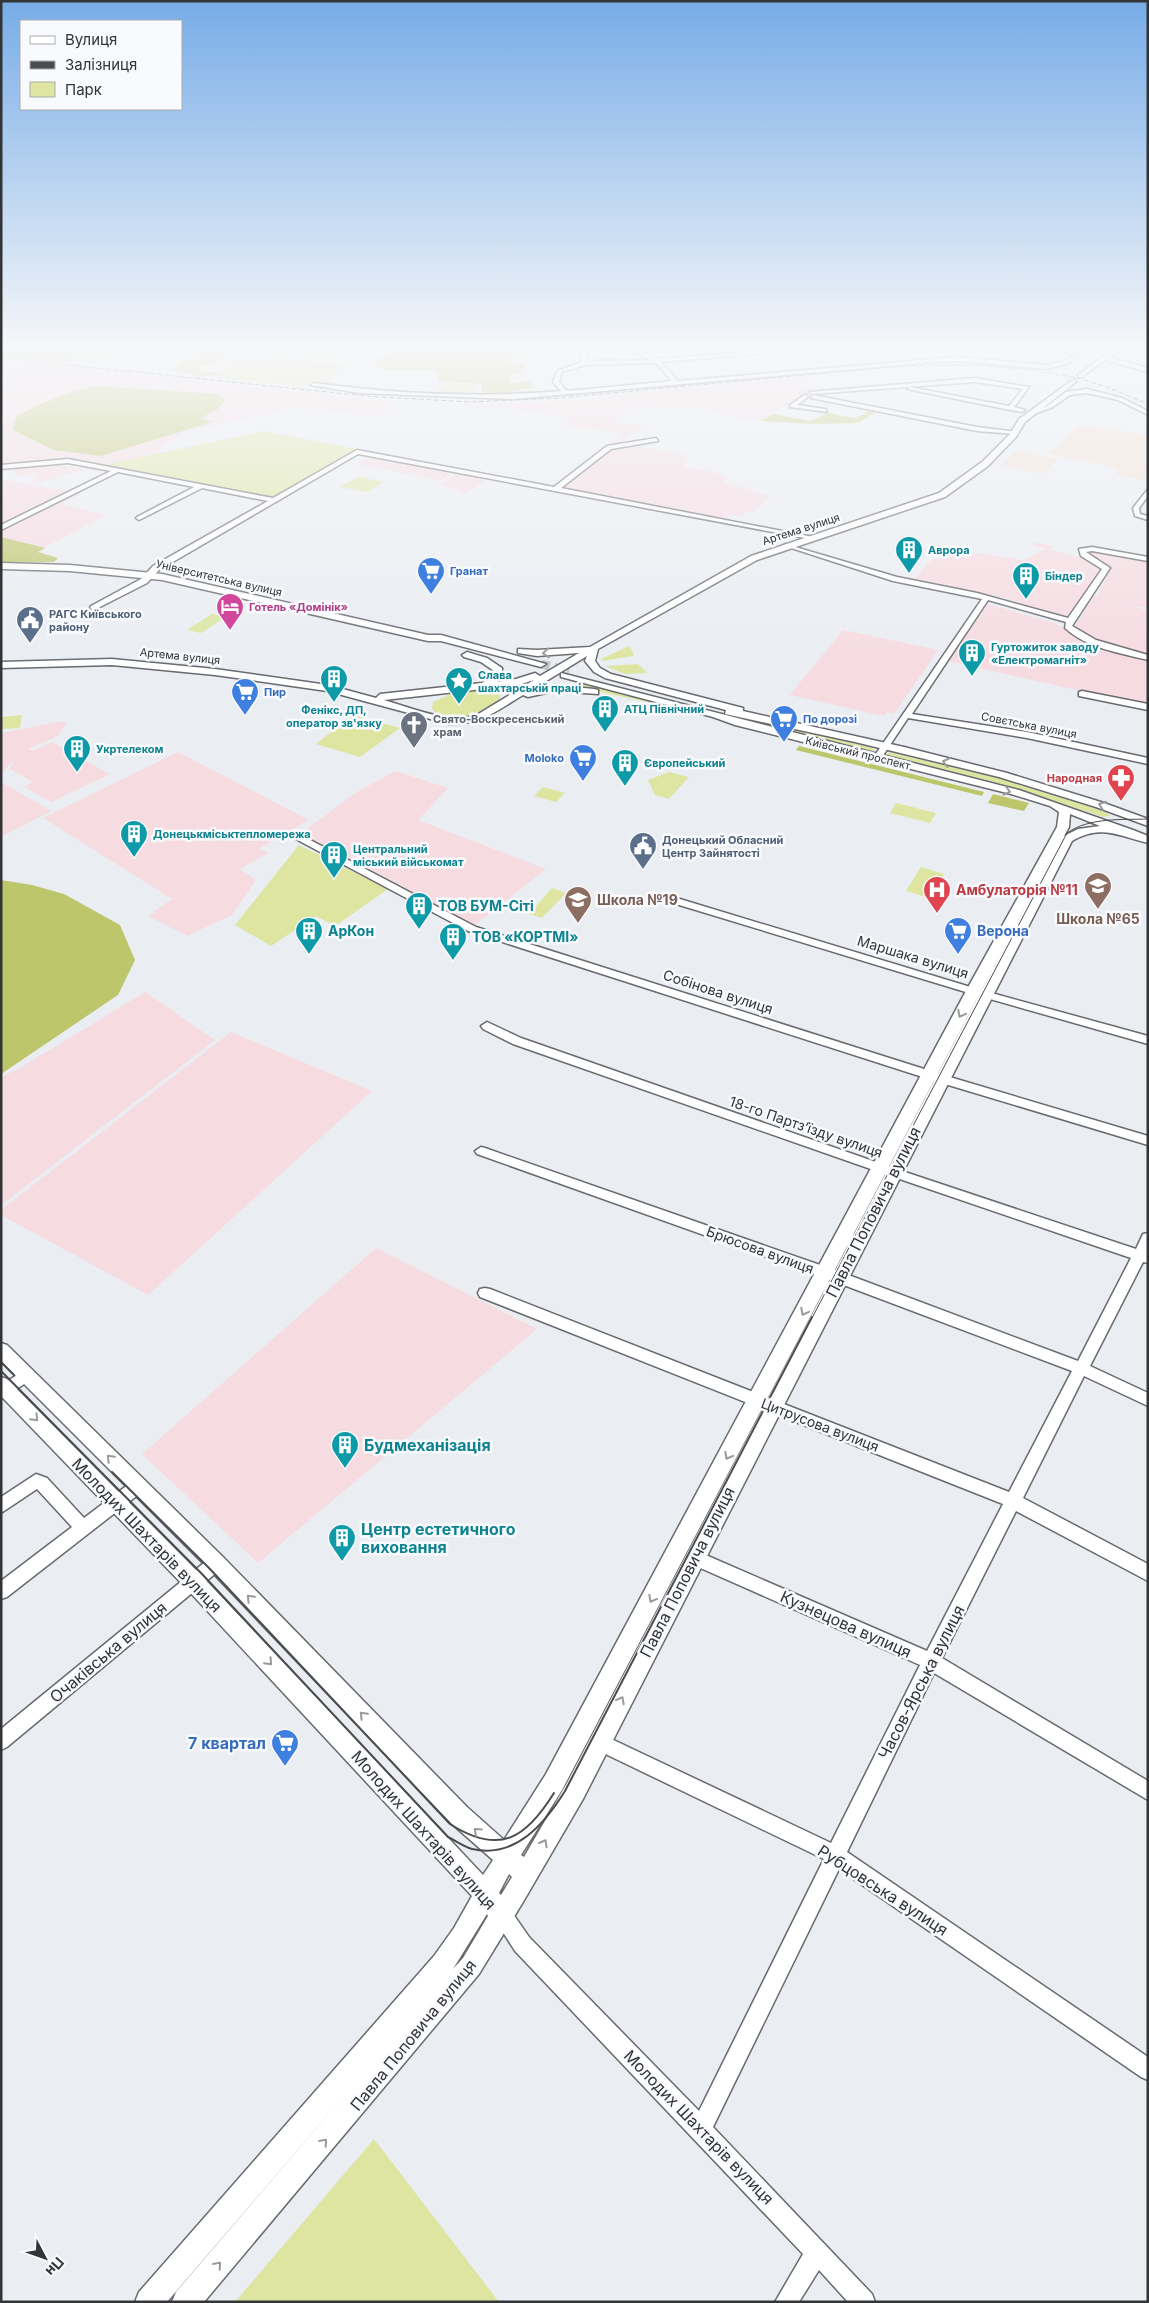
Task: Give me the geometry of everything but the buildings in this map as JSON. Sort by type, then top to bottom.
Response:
[{"type":"main road","name":"Артема вулиця","points":[[1,665],[112,662],[300,683],[354,694],[449,721],[465,722],[478,718],[578,657],[754,558],[787,545],[888,515],[942,495],[984,464],[995,452]]},
{"type":"main road","name":"Університетська вулиця","points":[[1,566],[62,568],[149,575],[410,634]]},
{"type":"main road","points":[[410,634],[441,634],[513,651],[537,653],[594,648],[590,661],[592,665],[608,676],[756,716]]},
{"type":"main road","points":[[410,634],[494,665],[499,674],[487,686],[506,692],[508,696],[506,700]]},
{"type":"main road","points":[[428,641],[539,666]]},
{"type":"main road","name":"Артема вулиця","points":[[354,694],[395,697],[487,686],[530,678],[578,657]]},
{"type":"main road","name":"Київський проспект","points":[[1148,824],[1097,803],[1050,788],[756,716],[722,711],[567,673],[740,723],[1054,804],[1148,840]]},
{"type":"main road","points":[[494,708],[525,695],[547,690],[580,689],[713,720],[740,723]]},
{"type":"main road","points":[[429,716],[424,711],[424,705],[435,695],[442,692]]},
{"type":"main road","name":"Павла Поповича вулиця","points":[[149,2302],[442,1964],[487,1896],[506,1858],[554,1782],[765,1403],[999,957],[1065,818],[1064,810],[1054,804]]},
{"type":"main road","points":[[1057,838],[1088,826],[1120,828],[1148,824]]},
{"type":"main road","name":"Павла Поповича вулиця","points":[[999,957],[1067,839],[1077,832],[1120,828]]},
{"type":"main road","name":"Молодих Шахтарів вулиця","points":[[1,1350],[216,1563],[459,1815],[526,1874]]},
{"type":"main road","name":"Молодих Шахтарів вулиця","points":[[3,1389],[193,1581],[487,1896],[502,1915]]},
{"type":"main road","name":"Павла Поповича вулиця","points":[[186,2302],[471,1966],[574,1791],[695,1558],[765,1403]]},
{"type":"street","points":[[94,608],[144,580],[156,568],[355,452]]},
{"type":"street","points":[[359,452],[810,538]]},
{"type":"street","points":[[556,489],[603,452]]},
{"type":"street","points":[[1,467],[62,461],[275,500]]},
{"type":"street","points":[[1,528],[118,470]]},
{"type":"street","points":[[139,518],[201,486]]},
{"type":"street","points":[[1148,491],[1136,508],[1137,515],[1148,518]]},
{"type":"street","points":[[787,545],[896,578],[986,598],[1070,621]]},
{"type":"street","points":[[1148,559],[1092,549],[1084,550],[1082,552],[1084,554],[1106,568],[1068,626],[1082,637],[1148,658]]},
{"type":"street","points":[[877,758],[986,598]]},
{"type":"street","points":[[1082,694],[1148,708]]},
{"type":"street","name":"Совєтська вулиця","points":[[905,715],[1027,735],[1148,761]]},
{"type":"street","name":"Собінова вулиця","points":[[295,835],[472,928],[935,1076],[1148,1141]]},
{"type":"street","name":"Маршака вулиця","points":[[670,899],[980,993],[1148,1040]]},
{"type":"street","name":"18-го Партз’їзду вулиця","points":[[487,1026],[517,1041],[886,1170],[1144,1256]]},
{"type":"street","name":"Брюсова вулиця","points":[[481,1151],[832,1275],[1081,1368],[1148,1400]]},
{"type":"street","name":"Часов-Ярська вулиця","points":[[702,2129],[931,1661],[1081,1368],[1144,1256],[1148,1238]]},
{"type":"street","name":"Цитрусова вулиця","points":[[485,1293],[1013,1500],[1148,1573]]},
{"type":"street","points":[[3,1389],[27,1375]]},
{"type":"street","points":[[1,1506],[36,1481],[42,1483],[83,1528]]},
{"type":"street","points":[[1,1591],[138,1486]]},
{"type":"street","name":"Кузнецова вулиця","points":[[695,1558],[931,1661],[1148,1791]]},
{"type":"street","name":"Очаківська вулиця","points":[[1,1741],[216,1563]]},
{"type":"street","name":"Рубцовська вулиця","points":[[599,1742],[835,1855],[1148,2070]]},
{"type":"street","name":"Молодих Шахтарів вулиця","points":[[502,1915],[522,1944],[702,2129],[864,2302]]},
{"type":"street","points":[[786,2302],[818,2251]]},
{"type":"shaded area","points":[[1,452],[73,452],[101,456],[112,452],[157,452],[105,465],[60,458],[1,465]]},
{"type":"shaded area","points":[[604,452],[674,452],[690,455],[683,462],[687,463],[684,467],[714,472],[728,477],[723,482],[771,496],[753,512],[747,511],[741,516],[730,514],[724,518],[561,488]]},
{"type":"shaded area","points":[[1015,452],[1058,459],[1043,474],[1001,465]]},
{"type":"shaded area","points":[[1049,452],[1148,452],[1148,476],[1144,480],[1114,474],[1119,468],[1047,454]]},
{"type":"shaded area","points":[[370,456],[453,472],[440,481],[358,464]]},
{"type":"shaded area","points":[[58,465],[84,469],[37,484],[32,483],[36,474],[16,477],[13,470]]},
{"type":"shaded area","points":[[459,473],[488,478],[465,494],[456,492],[459,490],[438,486]]},
{"type":"shaded area","points":[[6,480],[81,494],[60,504],[107,515],[43,548],[1,537],[1,481]]},
{"type":"shaded area","points":[[1036,542],[1052,546],[1050,549],[1091,560],[1100,567],[1096,579],[1068,617],[1017,604],[1019,601],[915,579],[931,560],[978,553],[1023,560],[1047,548],[1033,546]]},
{"type":"shaded area","points":[[1093,550],[1148,561],[1148,607],[1139,607],[1107,599],[1146,610],[1148,656],[1094,639],[1075,627],[1093,596],[1097,597],[1110,569],[1089,556]]},
{"type":"shaded area","points":[[987,604],[1055,623],[1081,640],[1148,661],[1148,706],[948,661]]},
{"type":"shaded area","points":[[843,630],[938,650],[894,714],[887,712],[884,716],[790,695]]},
{"type":"shaded area","points":[[67,722],[58,736],[28,749],[33,751],[52,742],[110,774],[51,802],[25,787],[33,782],[10,769],[13,760],[1,774],[1,733]]},
{"type":"shaded area","points":[[178,752],[309,820],[260,848],[268,853],[240,869],[256,880],[232,915],[187,936],[148,916],[172,899],[43,818]]},
{"type":"shaded area","points":[[395,771],[448,788],[418,820],[546,869],[475,925],[300,834],[357,792]]},
{"type":"shaded area","points":[[1,782],[51,811],[1,837]]},
{"type":"shaded area","points":[[145,992],[215,1040],[1,1205],[1,1077],[20,1068]]},
{"type":"shaded area","points":[[231,1032],[372,1091],[148,1295],[1,1215],[1,1210]]},
{"type":"shaded area","points":[[376,1248],[537,1329],[258,1563],[142,1454]]},
{"type":"green space","points":[[73,452],[113,452],[101,456]]},
{"type":"green space","points":[[162,452],[351,452],[273,498],[103,465]]},
{"type":"green space","points":[[359,477],[384,482],[367,492],[340,487]]},
{"type":"green space","points":[[1,537],[45,548],[38,552],[58,558],[54,562],[1,562]]},
{"type":"green space","points":[[212,614],[226,617],[201,633],[187,630]]},
{"type":"green space","points":[[629,646],[634,654],[633,656],[602,661],[601,659]]},
{"type":"green space","points":[[638,664],[647,673],[625,674],[605,666]]},
{"type":"green space","points":[[582,683],[699,713],[577,687]]},
{"type":"green space","points":[[490,689],[500,693],[500,700],[485,709],[465,717],[446,719],[438,715],[432,708],[433,702],[451,694]]},
{"type":"green space","points":[[22,715],[20,728],[1,729],[1,717]]},
{"type":"green space","points":[[353,715],[400,728],[360,757],[316,744]]},
{"type":"green space","points":[[772,723],[870,747],[875,750],[868,752],[768,727]]},
{"type":"green space","points":[[799,746],[984,792],[982,796],[796,750]]},
{"type":"green space","points":[[889,752],[1011,781],[1106,812],[1110,816],[1103,817],[1018,789],[890,758],[886,755]]},
{"type":"green space","points":[[669,772],[689,777],[669,799],[655,795],[648,780]]},
{"type":"green space","points":[[543,787],[565,793],[556,802],[534,796]]},
{"type":"green space","points":[[993,794],[1029,803],[1024,811],[988,803]]},
{"type":"green space","points":[[896,803],[936,813],[930,823],[890,813]]},
{"type":"green space","points":[[299,845],[388,889],[335,926],[316,916],[271,946],[235,925]]},
{"type":"green space","points":[[921,867],[944,874],[929,898],[906,891]]},
{"type":"green space","points":[[1,880],[32,885],[64,894],[120,925],[135,960],[118,995],[1,1074]]},
{"type":"green space","points":[[552,888],[566,893],[542,918],[529,914]]},
{"type":"green space","points":[[374,2139],[499,2302],[235,2302]]},
{"type":"tunnel","points":[[541,664],[569,671]]},
{"type":"tram line","points":[[812,1318],[1067,833],[1086,824],[1096,822],[1148,819]]},
{"type":"tram line","points":[[1,1371],[202,1574],[448,1837],[469,1848],[488,1851],[502,1849],[528,1836],[548,1815],[565,1791],[812,1317]]},
{"type":"tram line","points":[[1,1362],[14,1375]]},
{"type":"tram line","points":[[112,1472],[209,1568],[450,1824],[468,1834],[483,1839],[497,1840],[510,1837],[522,1831],[533,1821],[544,1809],[554,1793]]},
{"type":"place","name":"Аврора","points":[[909,574]]},
{"type":"place","name":"Гранат","points":[[431,595]]},
{"type":"place","name":"Біндер","points":[[1026,600]]},
{"type":"place","name":"Готель «Домінік»","points":[[230,631]]},
{"type":"place","name":"РАГС Київського району","points":[[30,644]]},
{"type":"place","name":"Гуртожиток заводу «Електромагніт»","points":[[972,677]]},
{"type":"place","name":"Фенікс, ДП, оператор зв'язку","points":[[334,703]]},
{"type":"place","name":"Слава шахтарській праці","points":[[459,705]]},
{"type":"place","name":"Пир","points":[[245,716]]},
{"type":"place","name":"АТЦ Північний","points":[[605,733]]},
{"type":"place","name":"По дорозі","points":[[784,743]]},
{"type":"place","name":"Свято-Воскресенський храм","points":[[414,749]]},
{"type":"place","name":"Укртелеком","points":[[77,773]]},
{"type":"place","name":"Moloko","points":[[583,782]]},
{"type":"place","name":"Європейський","points":[[625,787]]},
{"type":"place","name":"Народная","points":[[1121,802]]},
{"type":"place","name":"Донецькміськтепломережа","points":[[134,858]]},
{"type":"place","name":"Донецький Обласний Центр Зайнятості","points":[[643,870]]},
{"type":"place","name":"Центральний міський військомат","points":[[334,879]]},
{"type":"place","name":"Школа №65","points":[[1098,910]]},
{"type":"place","name":"Амбулаторія №11","points":[[937,914]]},
{"type":"place","name":"Школа №19","points":[[578,924]]},
{"type":"place","name":"ТОВ БУМ-Сіті","points":[[419,930]]},
{"type":"place","name":"АрКон","points":[[309,955]]},
{"type":"place","name":"Верона","points":[[958,955]]},
{"type":"place","name":"ТОВ «КОРТМІ»","points":[[453,961]]},
{"type":"place","name":"Будмеханізація","points":[[345,1469]]},
{"type":"place","name":"Центр естетичного виховання","points":[[342,1562]]},
{"type":"place","name":"7 квартал","points":[[285,1767]]}]
